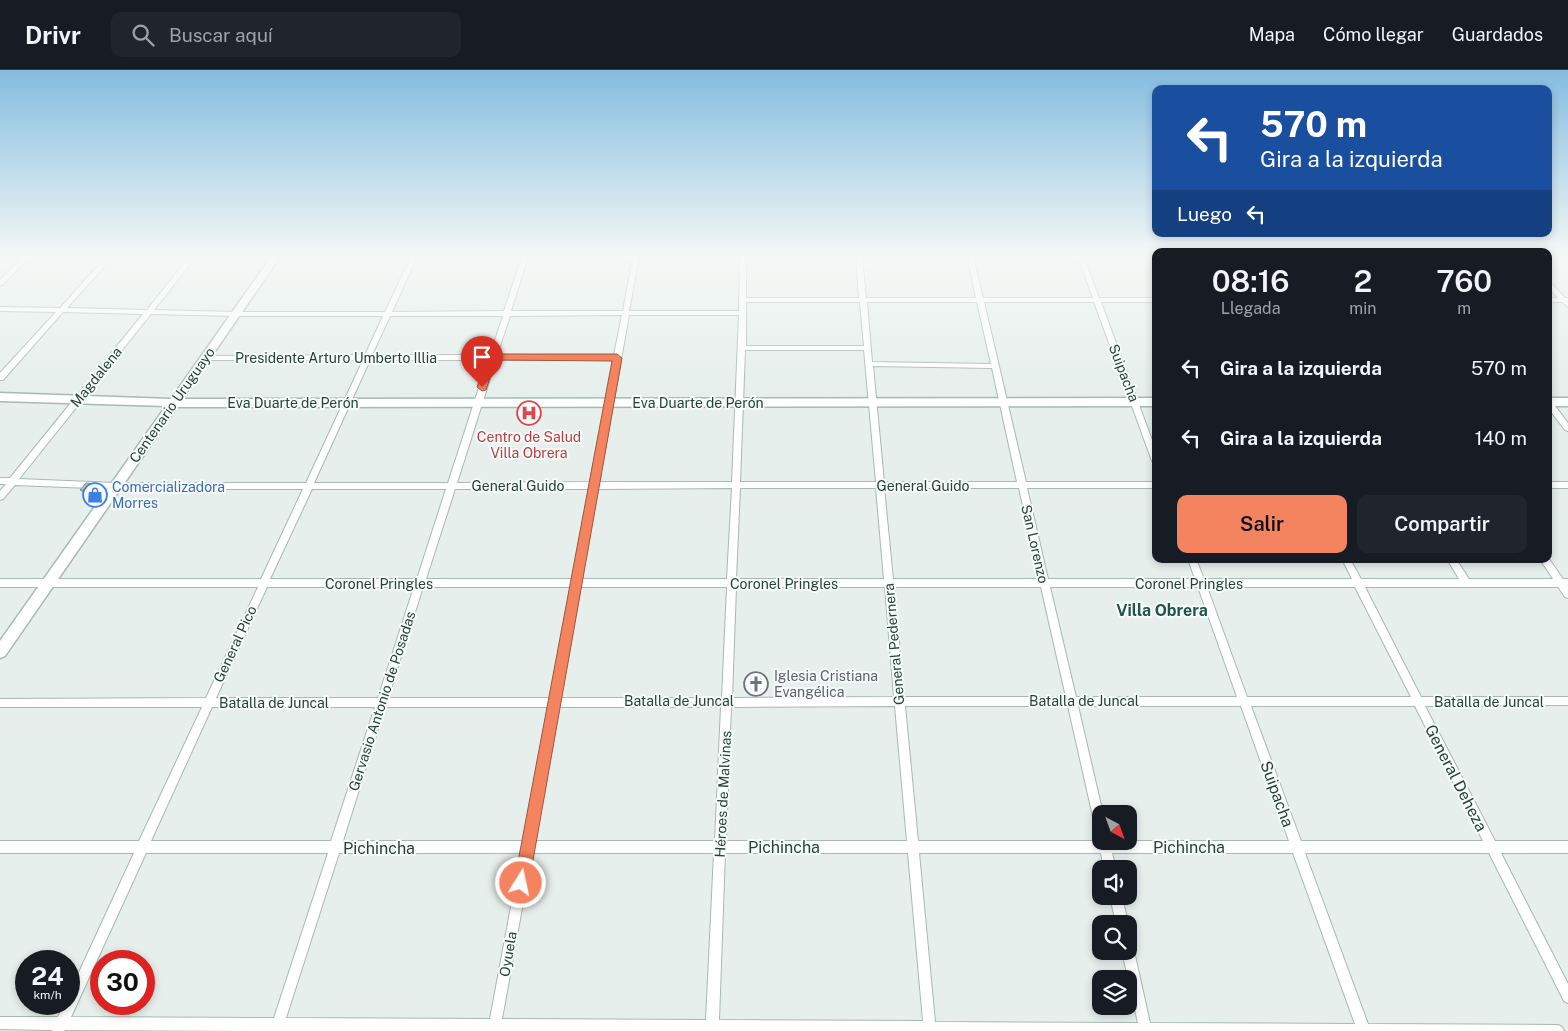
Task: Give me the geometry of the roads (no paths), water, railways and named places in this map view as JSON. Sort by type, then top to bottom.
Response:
[{"type":"main road","name":"Centenario Uruguayo","points":[[0,652],[245,302]]},
{"type":"main road","name":"Eva Duarte de Perón","points":[[0,397],[174,403],[346,404],[477,402],[1152,402]]},
{"type":"main road","points":[[1552,403],[1568,402]]},
{"type":"street","points":[[0,378],[70,302]]},
{"type":"street","name":"Magdalena","points":[[0,498],[157,302]]},
{"type":"street","name":"General Pico","points":[[60,1027],[394,302]]},
{"type":"street","name":"Gervasio Antonio de Posadas","points":[[276,1028],[511,302]]},
{"type":"street","name":"Oyuela","points":[[494,1028],[628,302]]},
{"type":"street","name":"Héroes de Malvinas","points":[[712,1029],[744,302]]},
{"type":"street","name":"General Pedernera","points":[[862,302],[930,1029]]},
{"type":"street","name":"San Lorenzo","points":[[980,302],[1095,805]]},
{"type":"street","name":"Suipacha","points":[[1097,302],[1152,450]]},
{"type":"street","points":[[0,309],[237,314],[389,312],[507,314],[743,313]]},
{"type":"street","points":[[742,348],[866,348]]},
{"type":"street","name":"Presidente Arturo Umberto Illia","points":[[206,358],[617,358]]},
{"type":"street","points":[[868,364],[994,366]]},
{"type":"street","points":[[1552,407],[1568,428]]},
{"type":"street","name":"General Guido","points":[[0,482],[116,486],[1152,485]]},
{"type":"street","points":[[1552,485],[1568,485]]},
{"type":"street","name":"Suipacha","points":[[1193,563],[1363,1028]]},
{"type":"street","name":"General Deheza","points":[[1348,563],[1568,997]]},
{"type":"street","points":[[1454,563],[1466,583]]},
{"type":"street","points":[[1547,563],[1564,583],[1568,594]]},
{"type":"street","name":"Coronel Pringles","points":[[0,583],[1564,583]]},
{"type":"street","name":"Batalla de Juncal","points":[[0,703],[1568,701]]},
{"type":"street","name":"Pichincha","points":[[0,847],[528,848],[913,847],[1092,844]]},
{"type":"street","name":"Pichincha","points":[[1138,845],[1297,848],[1568,847]]},
{"type":"street","points":[[1130,960],[1145,1029]]},
{"type":"street","points":[[0,1022],[60,1027],[1363,1028],[1558,1031]]},
{"type":"place","name":"Centro de Salud Villa Obrera","points":[[529,413]]},
{"type":"place","name":"Comercializadora Morres","points":[[95,495]]},
{"type":"place","name":"Iglesia Cristiana Evangélica","points":[[756,684]]},
{"type":"district","name":"Villa Obrera","points":[[1162,610]]}]
